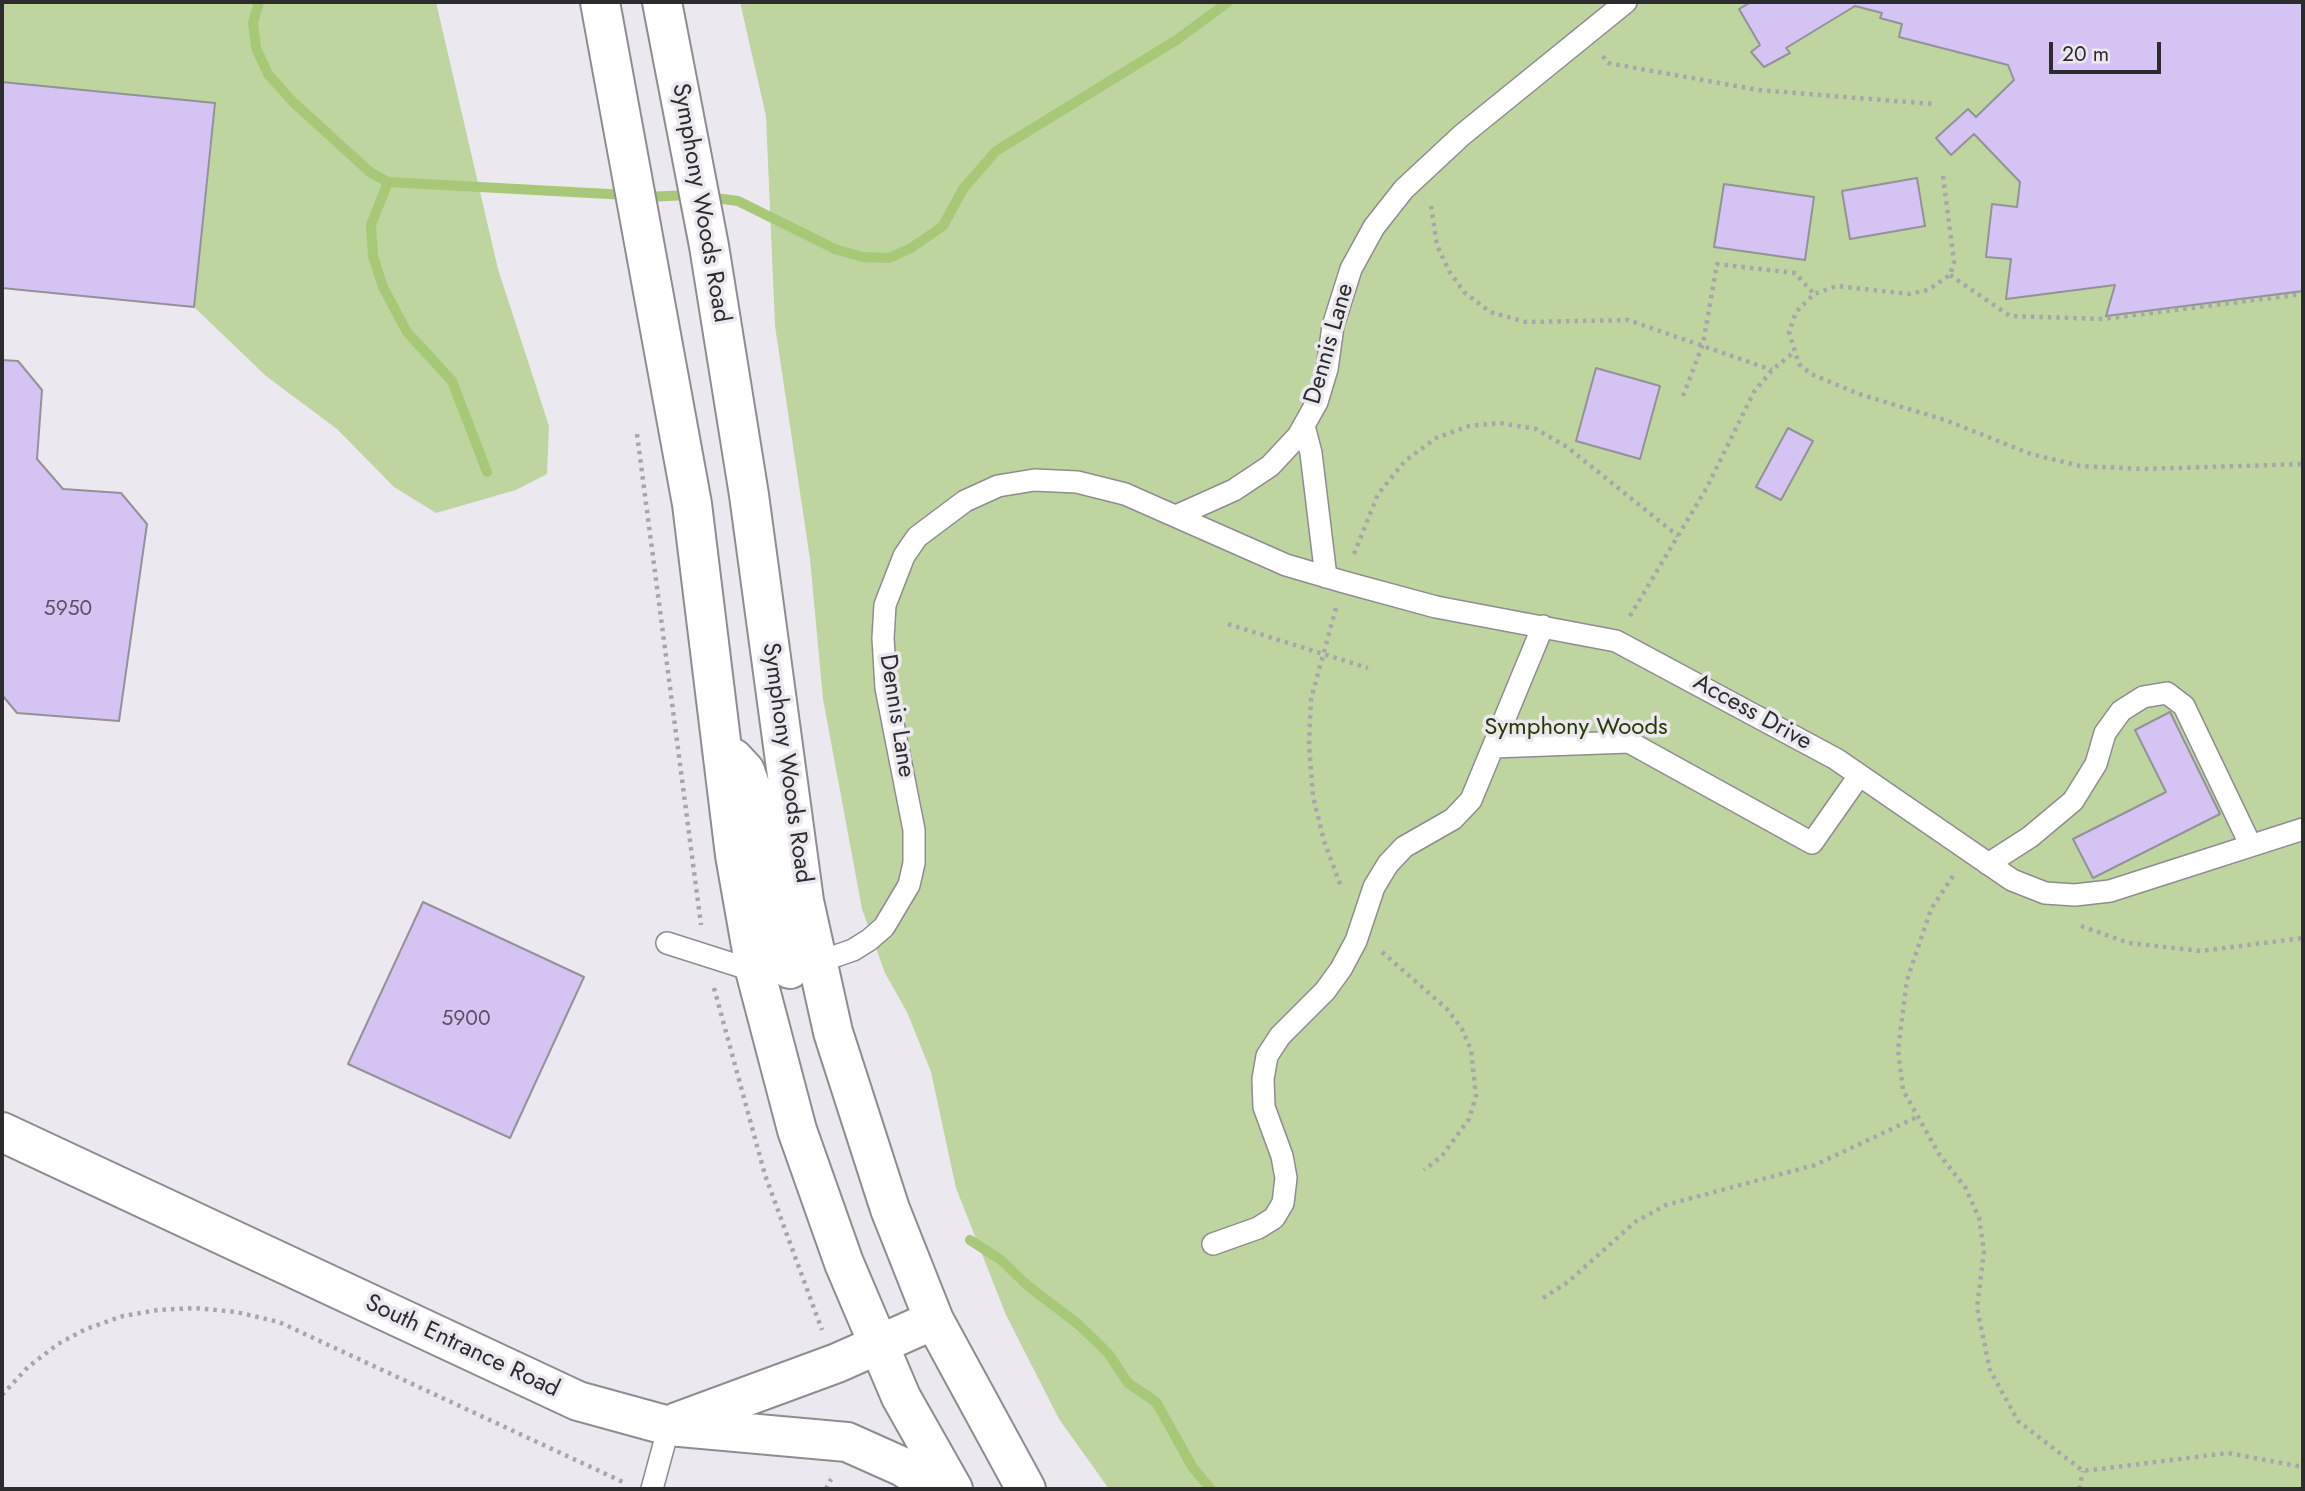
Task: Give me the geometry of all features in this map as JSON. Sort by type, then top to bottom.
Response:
[{"type":"street","name":"Symphony Woods Road","points":[[600,2],[646,239],[692,504],[735,855],[788,969],[848,1084],[890,1209],[933,1320],[1026,1489]]},
{"type":"street","name":"Symphony Woods Road","points":[[663,7],[709,246],[759,559],[802,888],[788,969],[797,1130],[876,1344],[908,1409],[953,1489]]},
{"type":"street","name":"South Entrance Road","points":[[2,1132],[578,1401],[669,1426],[847,1442],[903,1467],[937,1489]]},
{"type":"street","points":[[669,1426],[837,1363],[933,1320]]},
{"type":"lane","name":"Dennis Lane","points":[[788,969],[853,950],[884,927],[909,885],[914,863],[914,830],[886,688],[883,638],[889,592],[904,556],[917,537],[965,501],[998,486],[1034,480],[1077,482],[1125,494],[1176,516],[1234,490],[1270,467],[1304,426],[1317,402],[1334,326],[1351,269],[1374,227],[1404,189],[1429,165],[1626,2]]},
{"type":"lane","points":[[1304,426],[1335,580]]},
{"type":"lane","name":"Access Drive","points":[[1176,516],[1286,565],[1335,580],[1436,607],[1616,641],[1836,759],[2012,880],[2056,894],[2110,891],[2303,829]]},
{"type":"lane","points":[[1213,1244],[1258,1228],[1274,1218],[1283,1203],[1286,1178],[1282,1156],[1264,1107],[1263,1079],[1267,1056],[1280,1036],[1325,991],[1341,969],[1362,925],[1374,887],[1388,863],[1404,847],[1453,819],[1471,800],[1543,626]]},
{"type":"lane","points":[[1988,864],[2030,837],[2073,801],[2096,764],[2105,733],[2121,711],[2143,697],[2167,693],[2184,706],[2250,844]]},
{"type":"lane","points":[[1493,747],[1629,742],[1812,843],[1859,776]]},
{"type":"lane","points":[[667,943],[788,969]]},
{"type":"lane","points":[[652,1489],[669,1426]]},
{"type":"path","points":[[1587,33],[1608,63],[1758,90],[1933,104]]},
{"type":"path","points":[[1429,165],[1431,218],[1437,245],[1464,292],[1490,312],[1526,321],[1628,320],[1772,370]]},
{"type":"path","points":[[1943,176],[1954,262],[1950,275],[1928,290],[1909,295],[1837,286],[1814,295],[1796,312],[1789,332],[1793,353],[1799,364],[1811,374],[1859,394],[1945,420],[2031,454],[2080,467],[2144,469],[2303,464]]},
{"type":"path","points":[[1683,396],[1703,344],[1717,264],[1795,273],[1814,295]]},
{"type":"path","points":[[1950,275],[2010,316],[2103,319],[2303,294]]},
{"type":"path","points":[[1616,641],[1706,489],[1754,392],[1772,370],[1793,353]]},
{"type":"path","points":[[1424,1170],[1442,1156],[1469,1119],[1476,1096],[1471,1050],[1462,1029],[1447,1009],[1388,959],[1362,925],[1335,875],[1313,796],[1308,745],[1311,699],[1323,654],[1335,580],[1378,494],[1405,461],[1436,438],[1469,426],[1500,423],[1536,429],[1567,447],[1678,536]]},
{"type":"path","points":[[642,469],[700,919]]},
{"type":"path","points":[[1227,624],[1368,668]]},
{"type":"path","points":[[1968,851],[1931,909],[1907,980],[1898,1050],[1903,1090],[1939,1154],[1965,1187],[1979,1218],[1984,1251],[1977,1308],[1990,1370],[2018,1420],[2083,1471],[2228,1453],[2303,1467]]},
{"type":"path","points":[[2056,894],[2079,925],[2129,943],[2201,951],[2303,938]]},
{"type":"path","points":[[1543,1298],[1568,1282],[1634,1222],[1666,1205],[1815,1165],[1917,1117]]},
{"type":"path","points":[[2,1395],[48,1352],[86,1329],[123,1316],[158,1310],[195,1308],[236,1312],[279,1322],[607,1475]]},
{"type":"path","points":[[2079,1489],[2083,1471]]},
{"type":"green space","points":[[2,2],[436,2],[498,269],[549,426],[547,474],[516,490],[436,513],[394,487],[337,429],[266,376],[194,307],[215,103],[2,82]]},
{"type":"green space","name":"Symphony Woods","points":[[740,2],[2303,2],[2303,1489],[1109,1489],[1059,1419],[1006,1315],[956,1188],[931,1072],[907,1012],[885,973],[862,909],[823,699],[810,559],[775,326],[766,116]]},
{"type":"building","points":[[1751,2],[2303,2],[2303,291],[2106,316],[2115,285],[2006,299],[2011,259],[1986,257],[1992,204],[2017,207],[2020,182],[1974,134],[1951,155],[1936,138],[1968,109],[1976,117],[2014,80],[2008,65],[1899,37],[1902,24],[1880,18],[1882,13],[1855,6],[1786,48],[1790,53],[1764,67],[1751,52],[1760,45],[1739,9]]},
{"type":"building","points":[[2,82],[215,103],[194,307],[2,288]]},
{"type":"building","points":[[1917,178],[1925,226],[1850,239],[1842,191]]},
{"type":"building","points":[[1724,184],[1814,197],[1805,260],[1714,247]]},
{"type":"building","points":[[2,360],[18,361],[42,390],[37,459],[63,489],[121,493],[147,524],[119,721],[17,713],[2,695]]},
{"type":"building","points":[[1596,368],[1660,386],[1640,459],[1576,441]]},
{"type":"building","points":[[1788,428],[1813,441],[1781,500],[1756,487]]},
{"type":"building","points":[[2170,712],[2220,814],[2093,878],[2073,839],[2166,792],[2135,730]]},
{"type":"building","points":[[423,902],[584,977],[510,1138],[348,1064]]},
{"type":"waterway","points":[[259,2],[253,23],[256,48],[268,74],[293,102],[371,173],[388,182],[627,195]]},
{"type":"waterway","points":[[643,197],[692,195],[738,201],[835,249],[862,257],[889,258],[911,248],[943,226],[963,189],[996,151],[1178,39],[1228,2]]},
{"type":"waterway","points":[[388,182],[371,225],[373,256],[383,287],[407,332],[452,381],[487,472]]},
{"type":"waterway","points":[[970,1240],[1001,1260],[1028,1286],[1078,1324],[1108,1353],[1128,1383],[1156,1402],[1193,1468],[1211,1489]]}]
